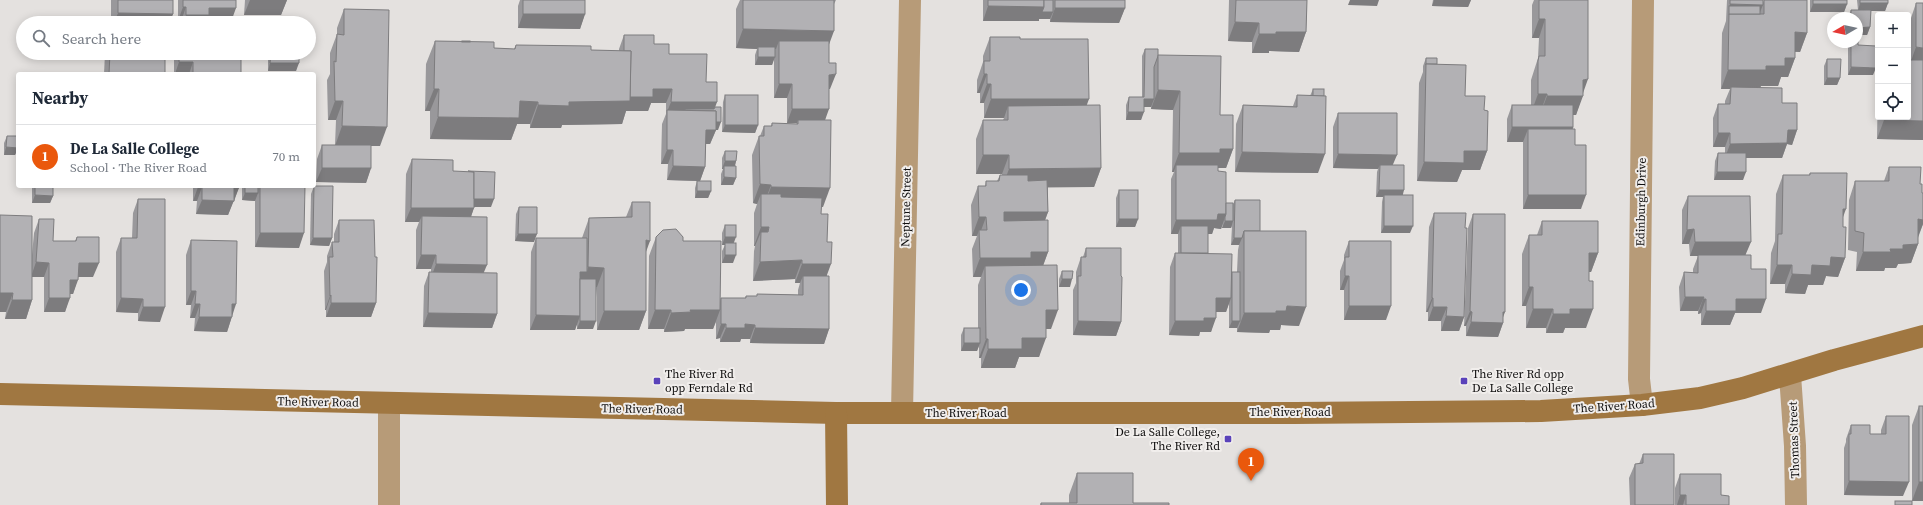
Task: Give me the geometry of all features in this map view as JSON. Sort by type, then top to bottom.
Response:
[{"type":"main road","name":"The River Road","points":[[0,394],[902,414],[1518,411],[1590,409],[1700,398],[1744,388],[1790,375],[1834,360],[1923,336]]},
{"type":"main road","points":[[836,413],[837,505]]},
{"type":"street","name":"Neptune Street","points":[[902,414],[910,0]]},
{"type":"street","name":"Edinburgh Drive","points":[[1642,405],[1639,372],[1643,0]]},
{"type":"street","name":"Thomas Street","points":[[1790,375],[1795,446],[1796,505]]},
{"type":"street","points":[[388,505],[389,403]]},
{"type":"building","points":[[118,0],[173,0],[173,14],[118,13]]},
{"type":"building","points":[[183,0],[236,0],[236,8],[209,8],[209,15],[186,15],[186,7],[183,7]]},
{"type":"building","points":[[523,0],[585,0],[585,14],[523,14]]},
{"type":"building","points":[[743,0],[834,0],[834,31],[743,29]]},
{"type":"building","points":[[988,0],[1044,0],[1044,7],[988,6]]},
{"type":"building","points":[[1044,0],[1053,0],[1053,12],[1042,12]]},
{"type":"building","points":[[1055,0],[1125,0],[1125,8],[1055,8]]},
{"type":"building","points":[[1236,0],[1307,0],[1306,32],[1276,32],[1276,34],[1259,34],[1259,23],[1235,22]]},
{"type":"building","points":[[1539,0],[1588,0],[1588,79],[1583,80],[1583,96],[1547,96],[1547,94],[1538,94],[1538,61],[1539,56],[1545,56],[1545,19],[1539,19]]},
{"type":"building","points":[[1730,0],[1763,0],[1763,5],[1730,4]]},
{"type":"building","points":[[1764,0],[1807,0],[1807,33],[1795,32],[1795,58],[1785,58],[1785,66],[1766,66],[1766,70],[1728,70],[1729,14],[1764,14]]},
{"type":"building","points":[[1813,0],[1847,0],[1847,4],[1813,4]]},
{"type":"building","points":[[1860,0],[1888,0],[1888,3],[1860,3]]},
{"type":"building","points":[[1916,3],[1923,3],[1923,48],[1916,47]]},
{"type":"building","points":[[1729,6],[1760,6],[1760,14],[1729,14]]},
{"type":"building","points":[[344,9],[389,10],[387,127],[342,126],[343,101],[335,101],[334,61],[336,62],[337,34],[344,35]]},
{"type":"building","points":[[1851,10],[1871,10],[1870,27],[1863,28],[1863,12],[1851,12]]},
{"type":"building","points":[[624,35],[654,35],[654,44],[669,44],[669,54],[707,54],[706,82],[717,82],[717,102],[671,102],[672,89],[653,89],[653,97],[630,97],[631,51],[624,51]]},
{"type":"building","points":[[990,37],[1020,37],[1020,39],[1088,39],[1089,99],[991,99],[991,84],[987,84],[987,74],[984,74],[984,61],[990,61]]},
{"type":"building","points":[[435,41],[494,42],[494,48],[515,49],[516,45],[591,46],[591,50],[631,51],[630,101],[569,102],[569,106],[538,105],[538,102],[520,101],[519,118],[438,117],[439,89],[434,89]]},
{"type":"building","points":[[779,41],[829,41],[829,63],[836,63],[836,74],[829,75],[829,109],[792,109],[792,84],[779,84]]},
{"type":"building","points":[[1863,45],[1875,46],[1875,68],[1851,67],[1851,48],[1863,48]]},
{"type":"building","points":[[758,47],[775,47],[775,57],[758,57]]},
{"type":"building","points":[[1145,49],[1158,49],[1158,56],[1154,67],[1154,99],[1144,99],[1144,112],[1128,112],[1129,97],[1144,97]]},
{"type":"building","points":[[1158,55],[1221,56],[1220,115],[1233,115],[1233,149],[1220,149],[1220,153],[1179,153],[1180,91],[1158,90]]},
{"type":"building","points":[[1426,58],[1437,58],[1437,64],[1426,64]]},
{"type":"building","points":[[1827,59],[1841,59],[1840,78],[1827,78]]},
{"type":"building","points":[[110,60],[165,60],[165,72],[109,72]]},
{"type":"building","points":[[179,60],[241,60],[241,72],[193,72],[193,62],[179,62]]},
{"type":"building","points":[[270,60],[299,60],[299,63],[270,63]]},
{"type":"building","points":[[1911,60],[1923,60],[1923,121],[1884,120],[1911,120]]},
{"type":"building","points":[[1426,64],[1466,65],[1465,96],[1485,96],[1484,110],[1488,111],[1487,151],[1464,151],[1464,163],[1424,162]]},
{"type":"building","points":[[1731,87],[1782,88],[1782,103],[1797,103],[1797,130],[1788,130],[1787,143],[1730,144],[1730,133],[1718,133],[1718,104],[1730,104]]},
{"type":"building","points":[[1313,89],[1324,89],[1324,96],[1313,96]]},
{"type":"building","points":[[725,95],[758,95],[758,125],[725,125]]},
{"type":"building","points":[[1297,95],[1326,96],[1325,154],[1242,152],[1243,105],[1297,107]]},
{"type":"building","points":[[1100,105],[1101,168],[1009,169],[1009,155],[983,155],[983,120],[1008,120],[1008,106]]},
{"type":"building","points":[[1512,105],[1573,105],[1573,127],[1512,127]]},
{"type":"building","points":[[715,107],[721,107],[721,122],[716,122],[716,111],[685,110],[714,109]]},
{"type":"building","points":[[667,110],[716,111],[716,130],[706,130],[705,167],[673,166],[673,150],[667,150]]},
{"type":"building","points":[[1338,113],[1397,113],[1397,155],[1338,154]]},
{"type":"building","points":[[798,120],[831,120],[830,188],[771,187],[771,185],[760,184],[759,136],[764,136],[764,126],[772,126],[772,123],[798,124]]},
{"type":"building","points":[[1528,129],[1575,129],[1575,145],[1586,145],[1586,195],[1528,195]]},
{"type":"building","points":[[7,136],[16,136],[16,148],[6,147]]},
{"type":"building","points":[[322,145],[371,145],[371,168],[322,168]]},
{"type":"building","points":[[725,151],[737,151],[736,161],[725,161]]},
{"type":"building","points":[[1718,153],[1746,153],[1746,172],[1717,172]]},
{"type":"building","points":[[412,159],[453,160],[453,171],[474,172],[474,208],[411,208]]},
{"type":"building","points":[[1210,164],[1210,165],[1182,165]]},
{"type":"building","points":[[1176,165],[1218,165],[1218,171],[1226,172],[1226,214],[1218,214],[1217,220],[1176,220]]},
{"type":"building","points":[[1380,165],[1404,165],[1404,190],[1379,190]]},
{"type":"building","points":[[724,166],[736,166],[736,178],[724,177]]},
{"type":"building","points":[[1889,167],[1921,167],[1920,184],[1922,184],[1923,193],[1923,220],[1918,219],[1918,244],[1903,245],[1903,249],[1890,249],[1891,252],[1863,252],[1864,233],[1855,231],[1855,181],[1889,181]]},
{"type":"building","points":[[468,171],[495,172],[494,199],[474,199],[474,172]]},
{"type":"building","points":[[1810,173],[1847,173],[1846,209],[1843,209],[1843,227],[1846,227],[1845,258],[1831,257],[1830,266],[1812,265],[1811,275],[1792,274],[1792,265],[1777,265],[1778,234],[1782,234],[1783,175],[1810,175]]},
{"type":"building","points":[[1000,175],[1028,175],[1028,181],[1047,180],[1048,212],[1004,212],[1004,221],[1048,220],[1048,252],[1031,252],[1031,258],[980,258],[979,230],[987,230],[986,217],[979,217],[978,186],[986,186],[986,181],[999,181]]},
{"type":"building","points":[[697,181],[711,181],[711,191],[697,191]]},
{"type":"building","points":[[316,186],[333,186],[332,238],[313,238],[314,188],[316,188]]},
{"type":"building","points":[[35,188],[53,188],[53,196],[35,195]]},
{"type":"building","points":[[202,188],[234,188],[234,201],[202,200]]},
{"type":"building","points":[[245,188],[258,188],[258,193],[245,193]]},
{"type":"building","points":[[260,188],[305,188],[304,233],[260,233]]},
{"type":"building","points":[[1119,190],[1138,190],[1138,219],[1119,219]]},
{"type":"building","points":[[761,194],[781,194],[781,197],[822,198],[821,214],[828,214],[827,242],[832,242],[831,264],[802,264],[802,260],[760,262],[761,232],[768,232],[769,227],[761,227]]},
{"type":"building","points":[[1384,195],[1413,195],[1413,226],[1384,226]]},
{"type":"building","points":[[1688,196],[1750,196],[1751,242],[1695,242],[1694,229],[1687,230]]},
{"type":"building","points":[[138,199],[165,199],[165,307],[143,307],[143,299],[121,298],[121,238],[137,238]]},
{"type":"building","points":[[1235,200],[1260,200],[1260,231],[1244,231],[1242,238],[1234,238]]},
{"type":"building","points":[[632,202],[650,202],[650,241],[646,240],[646,311],[604,311],[604,268],[588,267],[589,218],[632,217]]},
{"type":"building","points":[[1226,203],[1233,203],[1233,221],[1225,221]]},
{"type":"building","points":[[519,207],[537,207],[537,234],[518,234]]},
{"type":"building","points":[[1434,213],[1466,213],[1465,228],[1467,228],[1464,317],[1446,316],[1447,307],[1433,307]]},
{"type":"building","points":[[1473,214],[1505,214],[1505,312],[1503,312],[1503,323],[1471,322],[1472,312],[1470,311]]},
{"type":"building","points":[[0,215],[32,216],[32,300],[12,300],[13,293],[0,293]]},
{"type":"building","points":[[422,216],[487,217],[487,265],[436,264],[436,255],[421,255]]},
{"type":"building","points":[[39,219],[54,219],[53,241],[76,241],[77,237],[99,237],[99,263],[79,263],[78,280],[70,280],[70,298],[49,298],[49,263],[36,262]]},
{"type":"building","points":[[339,220],[374,220],[375,257],[377,257],[376,303],[331,303],[329,257],[333,257],[332,242],[339,242]]},
{"type":"building","points":[[1542,221],[1598,221],[1598,253],[1589,253],[1589,281],[1593,281],[1593,309],[1570,309],[1570,314],[1553,314],[1553,309],[1533,309],[1533,287],[1529,287],[1529,235],[1542,235]]},
{"type":"building","points":[[725,225],[736,225],[736,237],[725,237]]},
{"type":"building","points":[[1181,226],[1208,226],[1208,253],[1181,253]]},
{"type":"building","points":[[676,229],[683,237],[683,241],[721,241],[720,310],[690,310],[691,312],[671,313],[671,310],[655,310],[656,237],[663,230]]},
{"type":"building","points":[[1244,231],[1306,231],[1306,307],[1287,306],[1286,311],[1276,311],[1276,313],[1244,313]]},
{"type":"building","points":[[536,238],[587,238],[587,272],[580,272],[580,316],[536,315]]},
{"type":"building","points":[[191,240],[237,241],[236,304],[232,304],[232,317],[199,317],[200,304],[195,304],[196,291],[191,291]]},
{"type":"building","points":[[1349,241],[1391,241],[1391,306],[1349,306],[1349,276],[1345,276],[1345,257],[1349,257]]},
{"type":"building","points":[[725,243],[736,243],[736,255],[725,255]]},
{"type":"building","points":[[1086,248],[1121,248],[1121,322],[1078,321],[1078,276],[1081,276],[1081,257],[1086,257]]},
{"type":"building","points":[[1175,253],[1232,254],[1231,298],[1216,298],[1216,318],[1204,318],[1204,321],[1175,321]]},
{"type":"building","points":[[1698,255],[1751,255],[1751,269],[1766,269],[1766,299],[1736,299],[1736,311],[1706,311],[1706,299],[1703,299],[1704,297],[1685,297],[1684,272],[1698,273]]},
{"type":"building","points":[[1057,265],[1058,310],[1046,310],[1046,338],[1022,338],[1022,349],[988,349],[988,339],[986,339],[985,266]]},
{"type":"building","points":[[1062,271],[1073,271],[1072,279],[1062,279]]},
{"type":"building","points":[[429,272],[497,273],[497,314],[428,313]]},
{"type":"building","points":[[1232,272],[1240,272],[1240,321],[1232,321]]},
{"type":"building","points":[[803,276],[829,276],[829,329],[755,328],[755,325],[745,324],[745,328],[726,328],[726,324],[721,324],[721,298],[746,298],[746,296],[757,296],[757,294],[803,295]]},
{"type":"building","points":[[580,279],[596,279],[596,321],[580,321]]},
{"type":"building","points":[[964,328],[980,328],[980,343],[964,343]]},
{"type":"building","points":[[1919,406],[1923,406],[1923,482],[1919,482]]},
{"type":"building","points":[[1886,416],[1909,416],[1909,482],[1849,481],[1849,434],[1851,434],[1851,425],[1870,425],[1870,434],[1886,434]]},
{"type":"building","points":[[1643,454],[1674,454],[1674,505],[1635,505],[1635,464],[1643,463]]},
{"type":"building","points":[[1077,473],[1133,473],[1133,503],[1169,503],[1169,505],[1041,505],[1041,503],[1077,503]]},
{"type":"building","points":[[1680,474],[1721,474],[1721,495],[1729,496],[1729,505],[1686,505],[1686,495],[1680,495]]},
{"type":"building","points":[[1895,501],[1912,501],[1912,505],[1895,505]]},
{"type":"place","name":"The River Rd opp Ferndale Rd","points":[[657,381]]},
{"type":"place","name":"The River Rd opp De La Salle College","points":[[1464,381]]},
{"type":"place","name":"De La Salle College, The River Rd","points":[[1228,439]]},
{"type":"place","name":"De La Salle College","points":[[1251,481]]}]
